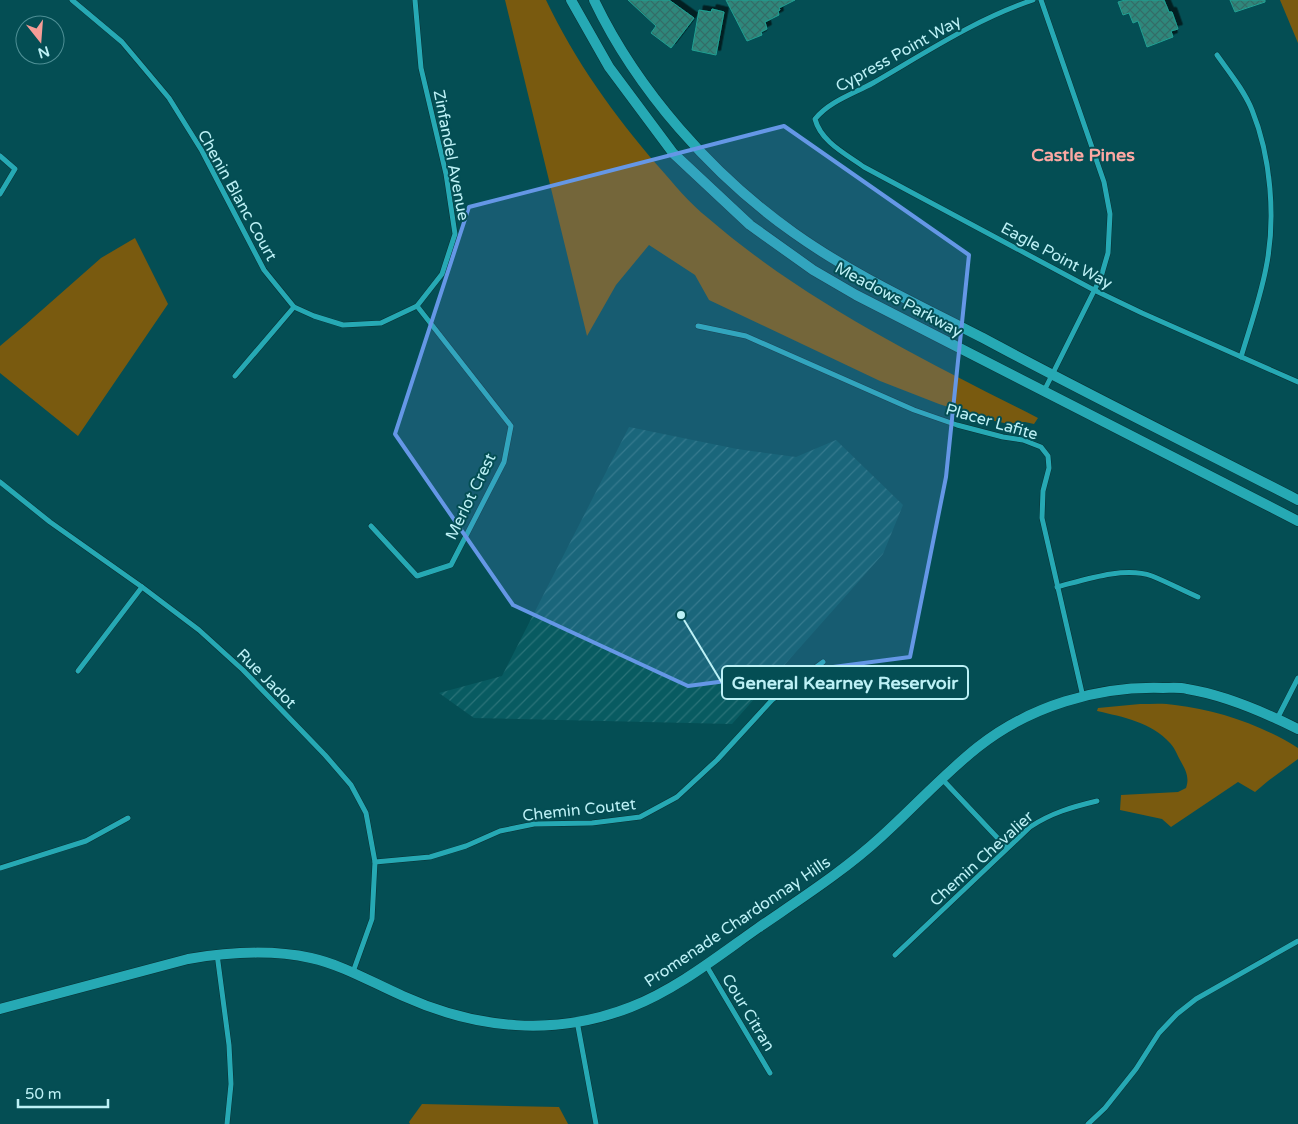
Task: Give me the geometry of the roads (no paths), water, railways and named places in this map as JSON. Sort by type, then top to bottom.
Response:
[{"type":"main road","name":"Meadows Parkway","points":[[571,0],[609,67],[673,153],[750,225],[813,270],[856,295],[1298,522]]},
{"type":"main road","name":"Meadows Parkway","points":[[594,0],[626,56],[675,123],[708,160],[793,233],[861,275],[1298,500]]},
{"type":"main road","name":"Promenade Chardonnay Hills","points":[[0,1009],[188,959],[248,951],[313,958],[353,972],[431,1008],[464,1019],[491,1024],[546,1026],[607,1015],[633,1006],[666,989],[706,964],[846,868],[881,838],[977,748],[1005,728],[1035,712],[1083,697],[1138,687],[1186,688],[1230,700],[1298,727]]},
{"type":"street","name":"Chenin Blanc Court","points":[[72,0],[122,42],[168,98],[202,151],[264,270],[294,307],[314,316],[344,325],[380,323],[417,306]]},
{"type":"street","name":"Zinfandel Avenue","points":[[415,0],[421,68],[446,174],[455,234],[442,274],[417,306]]},
{"type":"street","name":"Cypress Point Way","points":[[818,128],[815,119],[828,106],[1003,10],[1033,0]]},
{"type":"street","points":[[1041,0],[1104,182],[1110,214],[1108,253],[1101,277],[1044,392]]},
{"type":"street","points":[[1217,56],[1234,78],[1252,110],[1263,150],[1270,189],[1270,226],[1266,266],[1258,302],[1241,357]]},
{"type":"street","name":"Eagle Point Way","points":[[818,128],[830,143],[864,167],[1094,290],[1298,382]]},
{"type":"street","points":[[0,156],[15,169],[0,194]]},
{"type":"street","name":"Merlot Crest","points":[[371,526],[417,576],[451,565],[504,462],[511,426],[417,306]]},
{"type":"street","points":[[235,376],[294,307]]},
{"type":"street","name":"Placer Lafite","points":[[698,326],[746,336],[914,410],[957,425],[1003,437],[1023,440],[1041,447],[1048,456],[1049,468],[1043,491],[1042,518],[1083,697]]},
{"type":"street","name":"Rue Jadot","points":[[0,482],[50,522],[199,630],[243,670],[325,755],[351,785],[366,813],[375,862],[372,919],[353,972]]},
{"type":"street","points":[[1057,587],[1126,573],[1150,576],[1198,597]]},
{"type":"street","points":[[78,671],[142,587]]},
{"type":"street","name":"Chemin Coutet","points":[[375,862],[430,857],[466,846],[500,830],[534,824],[592,823],[640,817],[677,797],[717,760],[772,700],[823,662]]},
{"type":"street","points":[[1277,719],[1298,678]]},
{"type":"street","points":[[942,779],[1006,848]]},
{"type":"street","name":"Chemin Chevalier","points":[[895,955],[1030,827],[1045,816],[1065,808],[1097,801]]},
{"type":"street","points":[[0,868],[86,841],[128,818]]},
{"type":"street","points":[[1088,1124],[1105,1108],[1136,1069],[1159,1033],[1177,1014],[1196,999],[1298,942]]},
{"type":"street","points":[[216,954],[229,1046],[231,1084],[227,1124]]},
{"type":"street","name":"Cour Citran","points":[[706,964],[770,1072]]},
{"type":"street","points":[[577,1021],[596,1124]]},
{"type":"place","name":"General Kearney Reservoir","points":[[681,615]]},
{"type":"district","name":"Castle Pines","points":[[1083,155]]}]
